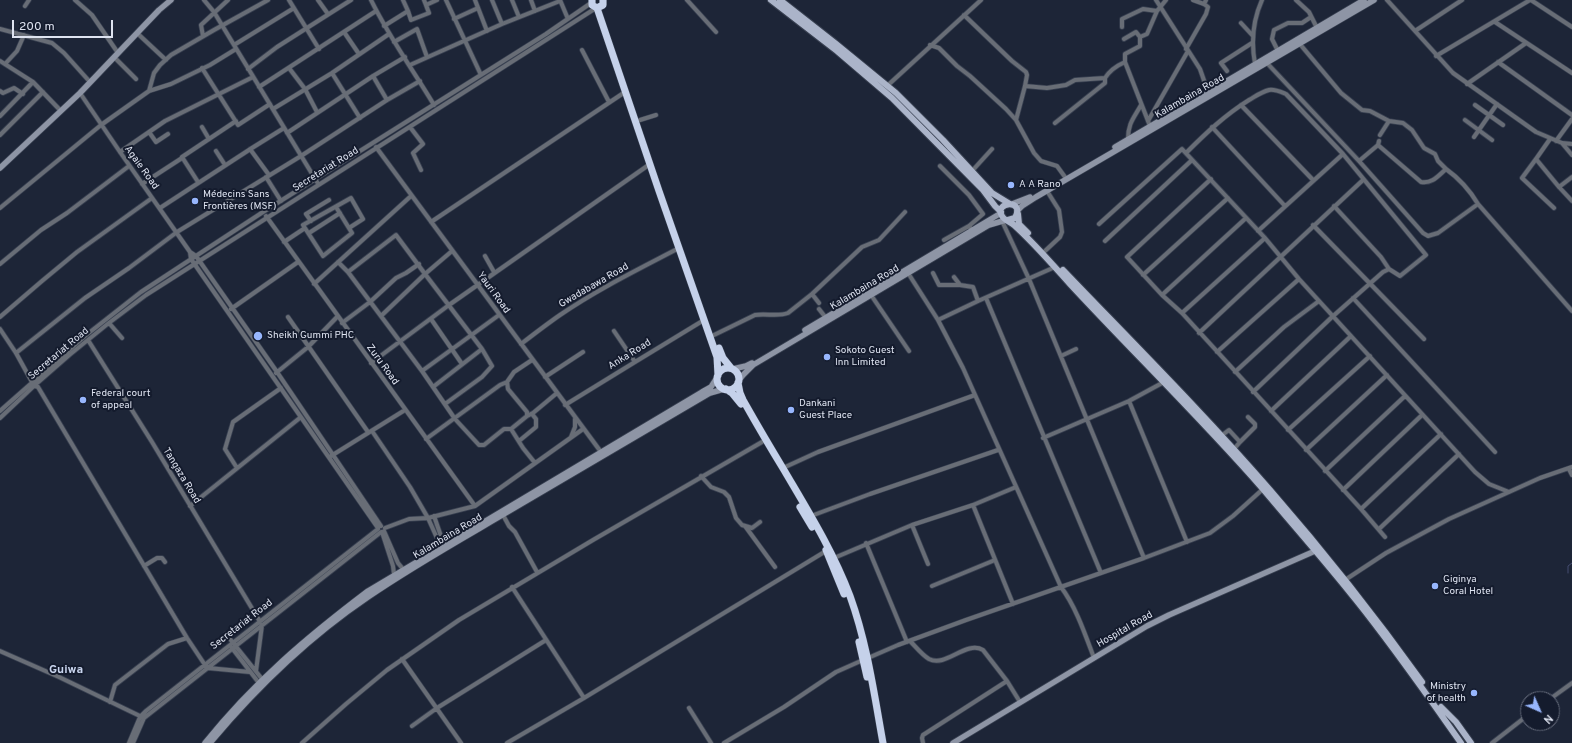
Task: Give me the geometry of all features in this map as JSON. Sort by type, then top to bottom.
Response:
[{"type":"highway","points":[[597,4],[625,92],[717,357],[719,385],[732,393],[740,403],[826,551],[847,603],[866,659],[878,743]]},
{"type":"highway","points":[[597,4],[640,120],[682,248],[723,358],[738,374],[740,393],[743,400],[782,468],[812,516],[834,558],[852,602],[866,659],[883,743]]},
{"type":"highway","points":[[718,375],[725,368],[732,368]]},
{"type":"highway","points":[[725,389],[733,389],[739,382]]},
{"type":"main road","points":[[0,168],[60,110],[80,93],[170,0]]},
{"type":"main road","points":[[771,0],[837,51],[892,98],[978,184],[1001,212],[1005,220],[1022,232],[1164,382],[1263,489],[1315,551],[1370,618],[1462,743]]},
{"type":"main road","points":[[780,0],[887,86],[924,121],[992,193],[1016,207],[1020,224],[1234,449],[1315,542],[1380,623],[1466,743]]},
{"type":"main road","name":"Kalambaina Road","points":[[1011,204],[1028,198],[1128,139],[1149,124],[1208,92],[1364,0]]},
{"type":"main road","name":"Kalambaina Road","points":[[1017,212],[1030,201],[1374,0]]},
{"type":"main road","points":[[732,368],[746,366],[970,228],[1001,212],[1005,205],[1011,204]]},
{"type":"main road","points":[[1005,220],[1015,218],[1017,212]]},
{"type":"main road","name":"Kalambaina Road","points":[[739,382],[743,375],[753,365],[989,225],[1005,220]]},
{"type":"main road","points":[[205,743],[235,707],[290,653],[368,591],[394,574],[711,387],[718,375]]},
{"type":"main road","name":"Kalambaina Road","points":[[210,743],[253,694],[290,659],[338,619],[385,586],[710,393],[725,389]]},
{"type":"main road","name":"Hospital Road","points":[[953,743],[1094,658],[1169,615],[1315,551]]},
{"type":"main road","points":[[1441,707],[1456,722],[1471,743]]},
{"type":"street","points":[[25,6],[29,0]]},
{"type":"street","points":[[75,0],[92,15],[116,55],[136,79]]},
{"type":"street","points":[[204,0],[214,12],[317,182]]},
{"type":"street","points":[[203,36],[201,25],[228,0]]},
{"type":"street","points":[[149,91],[154,73],[166,60],[180,49],[268,0]]},
{"type":"street","points":[[289,0],[319,49]]},
{"type":"street","points":[[318,0],[328,14]]},
{"type":"street","points":[[248,69],[277,47],[351,0]]},
{"type":"street","points":[[371,0],[384,26],[434,105]]},
{"type":"street","points":[[403,0],[411,20],[429,13],[424,0]]},
{"type":"street","points":[[426,5],[437,0]]},
{"type":"street","points":[[446,0],[481,75]]},
{"type":"street","points":[[475,0],[487,31]]},
{"type":"street","points":[[492,0],[502,24]]},
{"type":"street","points":[[512,0],[519,17]]},
{"type":"street","points":[[531,0],[535,11]]},
{"type":"street","points":[[687,0],[716,32]]},
{"type":"street","points":[[887,86],[930,45],[981,0]]},
{"type":"street","points":[[1156,0],[1200,70],[1208,92]]},
{"type":"street","points":[[1140,37],[1147,34],[1157,11],[1166,0]]},
{"type":"street","points":[[1149,124],[1206,14],[1208,7],[1205,2],[1193,0]]},
{"type":"street","points":[[1255,64],[1252,43],[1256,18],[1262,0]]},
{"type":"street","points":[[1296,0],[1311,17],[1317,28]]},
{"type":"street","points":[[1387,0],[1436,56],[1453,73],[1467,84],[1536,132],[1550,139],[1562,143],[1572,144]]},
{"type":"street","points":[[1415,31],[1462,0]]},
{"type":"street","points":[[1436,56],[1531,0],[1572,27]]},
{"type":"street","points":[[410,65],[464,40],[560,1],[568,19]]},
{"type":"street","name":"Secretariat Road","points":[[0,411],[109,322],[146,295],[266,218],[374,143],[568,19],[597,4]]},
{"type":"street","name":"Secretariat Road","points":[[0,418],[33,384],[85,336],[141,292],[281,201],[317,182],[410,127],[597,4]]},
{"type":"street","points":[[0,208],[101,125],[149,91],[167,86],[210,65],[294,8]]},
{"type":"street","points":[[454,19],[478,8]]},
{"type":"street","points":[[1122,27],[1122,19],[1143,9],[1157,11]]},
{"type":"street","points":[[259,87],[376,11]]},
{"type":"street","points":[[384,26],[408,11]]},
{"type":"street","points":[[964,15],[1012,61],[1025,70],[1027,76],[1016,120]]},
{"type":"street","points":[[1278,51],[1272,39],[1274,30],[1288,23],[1302,23],[1311,17]]},
{"type":"street","points":[[1495,22],[1572,73]]},
{"type":"street","points":[[1241,23],[1253,36]]},
{"type":"street","points":[[0,29],[52,43],[64,53],[90,82]]},
{"type":"street","points":[[394,42],[417,30],[427,57]]},
{"type":"street","points":[[344,32],[359,54]]},
{"type":"street","points":[[1124,39],[1136,32],[1140,37],[1140,46],[1125,54],[1125,62],[1149,124]]},
{"type":"street","points":[[137,33],[166,60]]},
{"type":"street","points":[[273,109],[389,34]]},
{"type":"street","points":[[5,64],[17,51],[24,35]]},
{"type":"street","points":[[936,40],[939,48],[1016,120],[1034,153],[1041,161],[1057,166],[1064,177]]},
{"type":"street","points":[[1227,71],[1221,63],[1252,43]]},
{"type":"street","points":[[1467,84],[1526,43]]},
{"type":"street","points":[[1299,44],[1341,93],[1362,110],[1370,111],[1390,121],[1403,123],[1409,128],[1420,144],[1435,154],[1438,161],[1469,188],[1478,204],[1572,311]]},
{"type":"street","points":[[930,45],[939,48]]},
{"type":"street","points":[[582,50],[609,102]]},
{"type":"street","points":[[287,133],[317,112],[405,57]]},
{"type":"street","points":[[0,61],[33,82],[60,110]]},
{"type":"street","points":[[1055,123],[1105,84],[1105,78],[1112,69],[1125,62]]},
{"type":"street","points":[[1266,62],[1423,233],[1428,236],[1438,233],[1478,204]]},
{"type":"street","points":[[1498,62],[1572,115]]},
{"type":"street","points":[[202,68],[238,125],[270,104]]},
{"type":"street","points":[[289,68],[305,89],[317,112]]},
{"type":"street","points":[[332,72],[360,118]]},
{"type":"street","points":[[373,76],[387,100]]},
{"type":"street","points":[[120,152],[165,121],[253,77]]},
{"type":"street","points":[[1025,86],[1047,88],[1066,85],[1075,80],[1105,78]]},
{"type":"street","points":[[16,352],[85,298],[129,268],[177,232],[301,156],[387,100],[420,81]]},
{"type":"street","points":[[0,116],[33,82]]},
{"type":"street","points":[[0,98],[2,92],[14,88],[22,94]]},
{"type":"street","points":[[1186,153],[1212,127],[1241,105],[1262,92],[1270,90],[1286,94],[1343,154],[1426,255],[1400,276],[1389,269],[1381,257],[1334,206]]},
{"type":"street","points":[[0,135],[43,92]]},
{"type":"street","points":[[431,222],[625,92]]},
{"type":"street","name":"Agaie Road","points":[[80,93],[129,166],[190,252]]},
{"type":"street","points":[[1474,138],[1497,104]]},
{"type":"street","points":[[1128,139],[1128,129],[1132,118],[1141,105]]},
{"type":"street","points":[[1241,105],[1313,180]]},
{"type":"street","points":[[1475,106],[1504,125]]},
{"type":"street","points":[[640,120],[656,115]]},
{"type":"street","points":[[1556,141],[1572,119]]},
{"type":"street","points":[[1465,120],[1492,140]]},
{"type":"street","points":[[1380,135],[1390,121]]},
{"type":"street","points":[[142,184],[182,158],[182,156],[236,122]]},
{"type":"street","points":[[202,127],[209,139]]},
{"type":"street","points":[[410,127],[423,144],[413,153],[421,170]]},
{"type":"street","points":[[1212,127],[1285,206]]},
{"type":"street","points":[[160,208],[198,182],[284,128]]},
{"type":"street","points":[[149,132],[156,142],[168,134]]},
{"type":"street","points":[[1550,139],[1522,178],[1554,208]]},
{"type":"street","name":"Yauri Road","points":[[374,143],[376,148],[411,196],[601,452]]},
{"type":"street","points":[[1358,161],[1379,143],[1421,182],[1424,183],[1433,181],[1446,169]]},
{"type":"street","points":[[1562,143],[1572,154]]},
{"type":"street","points":[[250,149],[268,176],[281,201]]},
{"type":"street","points":[[972,171],[992,149]]},
{"type":"street","points":[[1099,224],[1182,149],[1265,238],[1280,258],[1332,316],[1352,336],[1475,472],[1489,484],[1509,492]]},
{"type":"street","points":[[216,151],[225,165]]},
{"type":"street","points":[[1258,231],[1343,154]]},
{"type":"street","points":[[182,158],[198,182]]},
{"type":"street","points":[[1536,159],[1572,201]]},
{"type":"street","points":[[1105,241],[1192,160]]},
{"type":"street","points":[[371,363],[431,319],[448,304],[650,164]]},
{"type":"street","points":[[0,264],[41,230],[67,213],[129,166]]},
{"type":"street","points":[[940,166],[969,195],[982,214],[970,228],[944,240]]},
{"type":"street","points":[[1559,187],[1572,177]]},
{"type":"street","points":[[1211,179],[1127,257],[1162,295],[1182,313],[1270,412],[1361,509],[1379,529],[1384,537]]},
{"type":"street","points":[[1199,333],[1280,258],[1313,225],[1363,180]]},
{"type":"street","points":[[1045,252],[1060,237],[1062,232],[1059,210],[1047,191]]},
{"type":"street","points":[[314,284],[411,196]]},
{"type":"street","points":[[0,317],[77,252],[152,198]]},
{"type":"street","points":[[336,207],[352,233],[323,256],[303,225],[351,198],[363,219],[349,228]]},
{"type":"street","points":[[1143,274],[1228,198]]},
{"type":"street","points":[[311,221],[306,214],[329,200]]},
{"type":"street","name":"Zuru Road","points":[[264,212],[266,218],[337,317],[475,506]]},
{"type":"street","points":[[714,336],[755,315],[788,313],[812,294],[862,248],[879,240],[905,212]]},
{"type":"street","points":[[309,233],[340,213]]},
{"type":"street","points":[[1162,295],[1246,218]]},
{"type":"street","points":[[1005,220],[1144,558]]},
{"type":"street","points":[[1313,225],[1424,338]]},
{"type":"street","points":[[284,242],[305,228]]},
{"type":"street","points":[[348,272],[396,235],[482,349],[491,364],[491,368],[482,377],[445,404]]},
{"type":"street","points":[[1182,313],[1265,238]]},
{"type":"street","name":"Gwadabawa Road","points":[[520,344],[582,301],[616,281],[679,248]]},
{"type":"street","points":[[381,316],[452,251]]},
{"type":"street","points":[[190,252],[199,260],[278,372],[331,456],[381,530],[398,563],[403,569]]},
{"type":"street","points":[[190,252],[191,259],[227,312],[301,417],[331,456]]},
{"type":"street","points":[[485,256],[494,272]]},
{"type":"street","points":[[227,312],[298,262]]},
{"type":"street","points":[[338,262],[348,272],[400,341],[455,419],[478,444],[482,446],[504,429],[511,429],[557,393]]},
{"type":"street","points":[[342,323],[370,302],[396,278],[419,264]]},
{"type":"street","points":[[938,320],[1055,267]]},
{"type":"street","points":[[1253,392],[1332,316],[1382,272],[1389,269]]},
{"type":"street","points":[[908,273],[938,320],[963,368],[998,450],[1061,587],[1067,595],[1094,658]]},
{"type":"street","points":[[933,273],[940,285],[960,285],[973,287],[978,301]]},
{"type":"street","points":[[954,277],[960,285]]},
{"type":"street","points":[[1217,352],[1299,279]]},
{"type":"street","points":[[812,294],[819,303]]},
{"type":"street","points":[[871,295],[909,351]]},
{"type":"street","points":[[986,298],[1043,438],[1101,573]]},
{"type":"street","points":[[1353,298],[1495,452]]},
{"type":"street","points":[[1235,372],[1284,327],[1319,301]]},
{"type":"street","points":[[819,309],[826,318]]},
{"type":"street","points":[[422,371],[499,315]]},
{"type":"street","points":[[288,317],[410,487],[442,546]]},
{"type":"street","points":[[272,375],[278,372],[308,346],[337,317]]},
{"type":"street","points":[[431,319],[462,364]]},
{"type":"street","name":"Anka Road","points":[[565,405],[704,320]]},
{"type":"street","points":[[109,322],[122,338]]},
{"type":"street","points":[[0,329],[16,352],[33,384],[38,388],[187,638],[206,666],[250,672]]},
{"type":"street","points":[[614,331],[634,362]]},
{"type":"street","name":"Tangaza Road","points":[[85,336],[109,372],[261,623]]},
{"type":"street","points":[[1270,412],[1352,336]]},
{"type":"street","points":[[433,387],[482,349]]},
{"type":"street","points":[[1061,356],[1076,349]]},
{"type":"street","points":[[545,378],[583,352]]},
{"type":"street","points":[[1288,430],[1370,356]]},
{"type":"street","points":[[426,439],[500,385],[507,382],[514,372],[532,360]]},
{"type":"street","points":[[1306,450],[1387,375]]},
{"type":"street","points":[[507,382],[508,389],[527,412],[527,416]]},
{"type":"street","points":[[1043,438],[1129,401],[1164,382]]},
{"type":"street","points":[[237,468],[225,449],[233,422],[281,388]]},
{"type":"street","points":[[782,468],[818,452],[975,395]]},
{"type":"street","points":[[1325,471],[1405,396]]},
{"type":"street","points":[[1129,401],[1187,542]]},
{"type":"street","points":[[331,456],[405,410]]},
{"type":"street","points":[[519,441],[536,427],[536,419],[532,414]]},
{"type":"street","points":[[1343,490],[1422,415]]},
{"type":"street","points":[[190,506],[301,417]]},
{"type":"street","points":[[1234,449],[1255,426],[1255,424],[1248,417]]},
{"type":"street","points":[[571,437],[575,427],[575,418]]},
{"type":"street","points":[[511,429],[535,463]]},
{"type":"street","points":[[475,506],[583,429]]},
{"type":"street","points":[[1221,436],[1229,430],[1240,442]]},
{"type":"street","points":[[1361,509],[1441,434]]},
{"type":"street","points":[[302,743],[346,704],[402,659],[459,620],[537,572],[762,442]]},
{"type":"street","points":[[812,516],[870,494],[998,450]]},
{"type":"street","points":[[1379,529],[1459,454]]},
{"type":"street","points":[[1345,580],[1386,553],[1433,527],[1540,478],[1570,468],[1572,475]]},
{"type":"street","points":[[702,476],[711,487],[724,492],[729,497],[736,518],[745,526],[775,567]]},
{"type":"street","points":[[834,558],[912,524],[973,505],[1016,487]]},
{"type":"street","points":[[724,743],[836,672],[866,659],[908,642],[1210,533],[1218,529],[1263,489]]},
{"type":"street","points":[[973,505],[1013,604]]},
{"type":"street","name":"Secretariat Road","points":[[129,743],[142,717],[381,530],[409,519],[428,518],[475,506]]},
{"type":"street","points":[[503,515],[509,526],[515,532],[537,572]]},
{"type":"street","points":[[434,516],[442,546]]},
{"type":"street","points":[[745,526],[752,528],[760,522]]},
{"type":"street","points":[[912,524],[928,564]]},
{"type":"street","points":[[381,530],[393,566],[394,574]]},
{"type":"street","points":[[866,543],[908,642],[926,657],[936,660],[979,647],[983,650],[1020,702]]},
{"type":"street","points":[[507,743],[826,551]]},
{"type":"street","points":[[144,566],[157,558],[162,558],[165,562]]},
{"type":"street","points":[[932,586],[995,560]]},
{"type":"street","points":[[512,587],[584,698]]},
{"type":"street","points":[[256,671],[261,623]]},
{"type":"street","points":[[226,634],[250,672],[260,681]]},
{"type":"street","points":[[110,702],[115,685],[168,644],[187,638]]},
{"type":"street","points":[[412,726],[437,708],[546,640]]},
{"type":"street","points":[[233,646],[256,671],[260,681]]},
{"type":"street","points":[[0,651],[142,717]]},
{"type":"street","points":[[402,659],[461,743]]},
{"type":"street","points":[[923,743],[922,738],[924,735],[1006,681]]},
{"type":"street","points":[[1560,692],[1572,683]]},
{"type":"street","points":[[689,708],[710,743]]},
{"type":"street","name":"Secretariat Road","points":[[133,743],[142,717]]},
{"type":"street","points":[[1492,743],[1520,721]]},
{"type":"waterway","points":[[1568,573],[1568,566],[1572,563]]},
{"type":"place","name":"A A Rano","points":[[1011,185]]},
{"type":"place","name":"Médecins Sans Frontières (MSF)","points":[[195,201]]},
{"type":"place","name":"Sheikh Gummi PHC","points":[[258,336]]},
{"type":"place","name":"Sokoto Guest Inn Limited","points":[[827,357]]},
{"type":"place","name":"Federal court of appeal","points":[[83,400]]},
{"type":"place","name":"Dankani Guest Place","points":[[791,410]]},
{"type":"place","name":"Giginya Coral Hotel","points":[[1435,586]]},
{"type":"place","name":"Ministry of health","points":[[1474,693]]},
{"type":"district","name":"Guiwa","points":[[66,671]]}]
